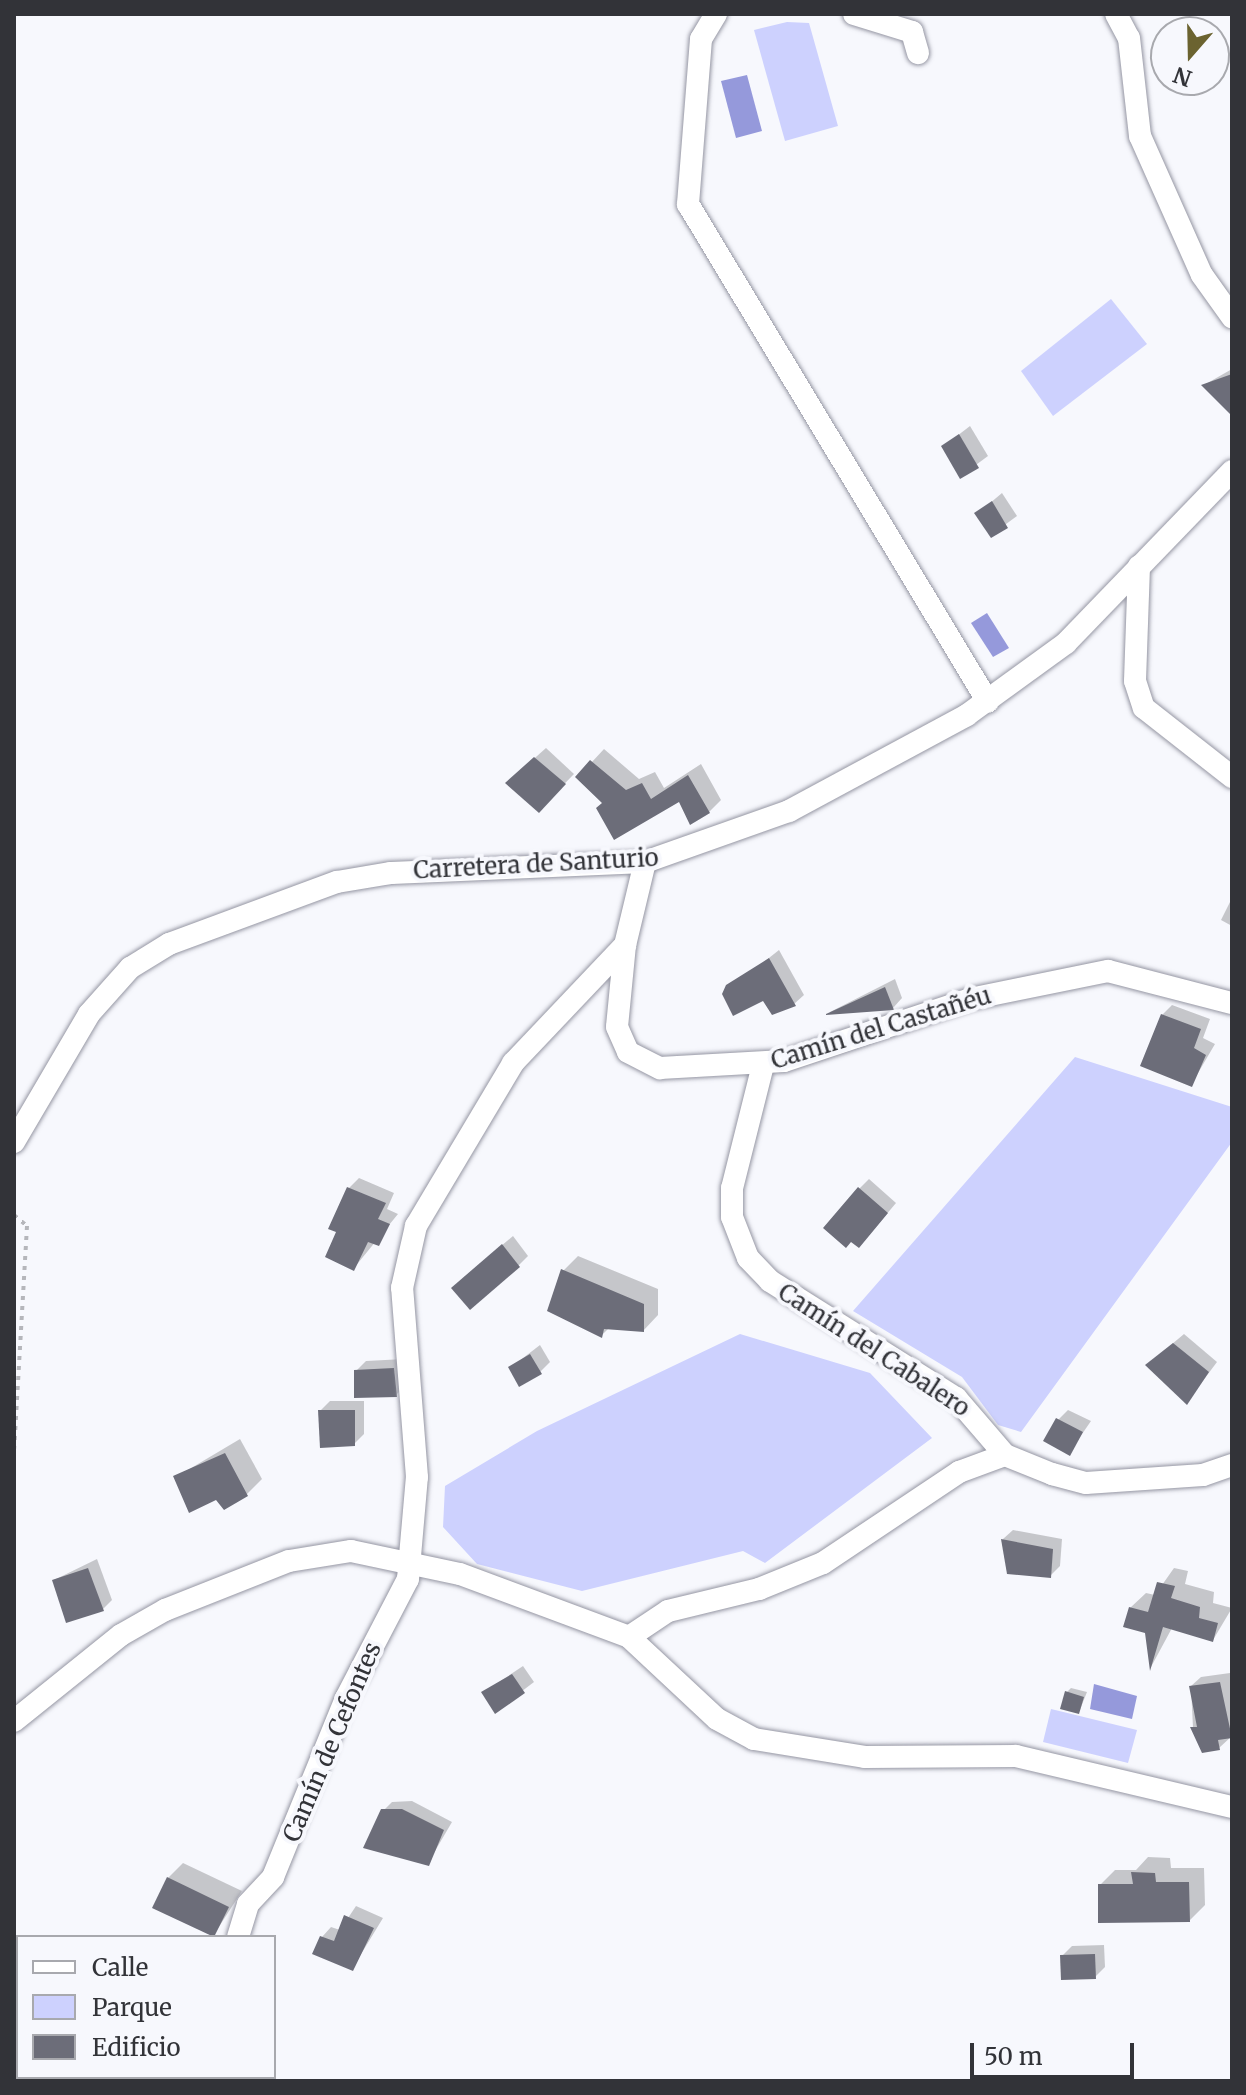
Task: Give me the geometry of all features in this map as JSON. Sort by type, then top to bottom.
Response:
[{"type":"street","points":[[716,14],[701,39],[688,204],[988,702]]},
{"type":"street","points":[[854,14],[912,32],[918,53]]},
{"type":"street","points":[[1116,14],[1129,38],[1140,136],[1202,275],[1232,317]]},
{"type":"street","name":"Carretera de Santurio","points":[[14,1142],[109,991],[130,968],[210,924],[337,882],[391,873],[645,862],[789,811],[870,773],[988,702],[1066,643],[1232,471]]},
{"type":"street","points":[[1139,566],[1135,681],[1144,708],[1232,777]]},
{"type":"street","name":"Camín del Castañéu","points":[[645,862],[625,945],[617,1027],[628,1052],[681,1070],[763,1065],[970,999],[1084,974],[1132,975],[1232,1003]]},
{"type":"street","name":"Camín de Cefontes","points":[[239,1935],[248,1904],[273,1877],[295,1829],[346,1698],[403,1594],[410,1562],[417,1477],[402,1288],[416,1226],[513,1063],[625,945]]},
{"type":"street","name":"Camín del Cabalero","points":[[763,1065],[732,1188],[732,1217],[748,1258],[803,1305],[956,1398],[1005,1455]]},
{"type":"street","points":[[629,1637],[668,1611],[759,1589],[823,1563],[959,1472],[1005,1455],[1086,1483],[1203,1475],[1232,1465]]},
{"type":"street","points":[[14,1721],[121,1635],[223,1583],[325,1554],[410,1562],[460,1574],[629,1637],[717,1719],[754,1739],[865,1757],[1016,1756],[1232,1807]]},
{"type":"path","points":[[14,1215],[27,1226],[14,1449]]},
{"type":"green space","points":[[787,22],[809,23],[838,126],[785,141],[754,30]]},
{"type":"green space","points":[[1111,299],[1147,344],[1053,416],[1021,371]]},
{"type":"green space","points":[[1075,1057],[1232,1107],[1232,1142],[1021,1432],[998,1425],[962,1377],[853,1311]]},
{"type":"green space","points":[[740,1334],[870,1373],[932,1438],[765,1563],[743,1551],[582,1591],[477,1564],[443,1527],[445,1486],[537,1431]]},
{"type":"green space","points":[[1051,1709],[1137,1730],[1128,1763],[1043,1742]]},
{"type":"shaded area","points":[[747,75],[762,131],[736,138],[721,81]]},
{"type":"shaded area","points":[[987,613],[1009,648],[993,657],[971,623]]},
{"type":"shaded area","points":[[1094,1684],[1137,1696],[1132,1719],[1090,1709]]},
{"type":"building","points":[[1232,374],[1232,416],[1201,385]]},
{"type":"building","points":[[959,434],[979,468],[960,479],[941,446]]},
{"type":"building","points":[[992,501],[1008,528],[991,538],[974,513]]},
{"type":"building","points":[[534,757],[566,784],[539,813],[505,783]]},
{"type":"building","points":[[590,760],[626,790],[642,783],[651,799],[688,775],[710,813],[690,825],[679,802],[614,840],[596,808],[602,803],[575,777]]},
{"type":"building","points":[[769,958],[796,1006],[772,1015],[763,1001],[733,1016],[722,994],[726,985]]},
{"type":"building","points":[[885,987],[894,1010],[826,1015],[826,1014]]},
{"type":"building","points":[[1161,1014],[1201,1029],[1194,1048],[1206,1055],[1192,1087],[1140,1066]]},
{"type":"building","points":[[347,1187],[386,1203],[378,1219],[390,1224],[379,1246],[368,1242],[354,1271],[325,1257],[336,1232],[328,1229]]},
{"type":"building","points":[[858,1187],[888,1213],[859,1248],[851,1242],[846,1248],[823,1228]]},
{"type":"building","points":[[502,1244],[520,1267],[470,1310],[451,1288]]},
{"type":"building","points":[[561,1269],[644,1304],[644,1332],[604,1329],[602,1338],[547,1311]]},
{"type":"building","points":[[1173,1343],[1209,1372],[1187,1405],[1145,1365]]},
{"type":"building","points":[[530,1354],[542,1374],[519,1387],[508,1367]]},
{"type":"building","points":[[394,1368],[397,1397],[354,1398],[354,1370]]},
{"type":"building","points":[[318,1410],[355,1410],[355,1446],[320,1448]]},
{"type":"building","points":[[1056,1418],[1083,1432],[1070,1456],[1043,1441]]},
{"type":"building","points":[[225,1453],[248,1496],[224,1510],[216,1500],[189,1513],[173,1476]]},
{"type":"building","points":[[1001,1539],[1053,1549],[1051,1578],[1007,1574]]},
{"type":"building","points":[[88,1568],[104,1611],[66,1623],[52,1580]]},
{"type":"building","points":[[1157,1582],[1175,1586],[1171,1598],[1200,1607],[1199,1618],[1218,1623],[1213,1642],[1163,1627],[1150,1671],[1145,1633],[1123,1627],[1129,1607],[1148,1612]]},
{"type":"building","points":[[512,1674],[525,1693],[495,1714],[481,1692]]},
{"type":"building","points":[[1220,1682],[1232,1738],[1218,1740],[1220,1750],[1202,1753],[1190,1727],[1197,1727],[1189,1686]]},
{"type":"building","points":[[1065,1691],[1084,1697],[1079,1714],[1060,1709]]},
{"type":"building","points":[[381,1809],[402,1809],[444,1830],[429,1866],[363,1848]]},
{"type":"building","points":[[1131,1872],[1155,1873],[1156,1882],[1189,1882],[1190,1922],[1098,1923],[1098,1884],[1133,1884]]},
{"type":"building","points":[[167,1877],[229,1907],[215,1935],[152,1908]]},
{"type":"building","points":[[344,1915],[374,1928],[353,1971],[312,1954],[320,1936],[334,1941]]},
{"type":"building","points":[[1095,1954],[1096,1979],[1061,1980],[1060,1955]]}]
